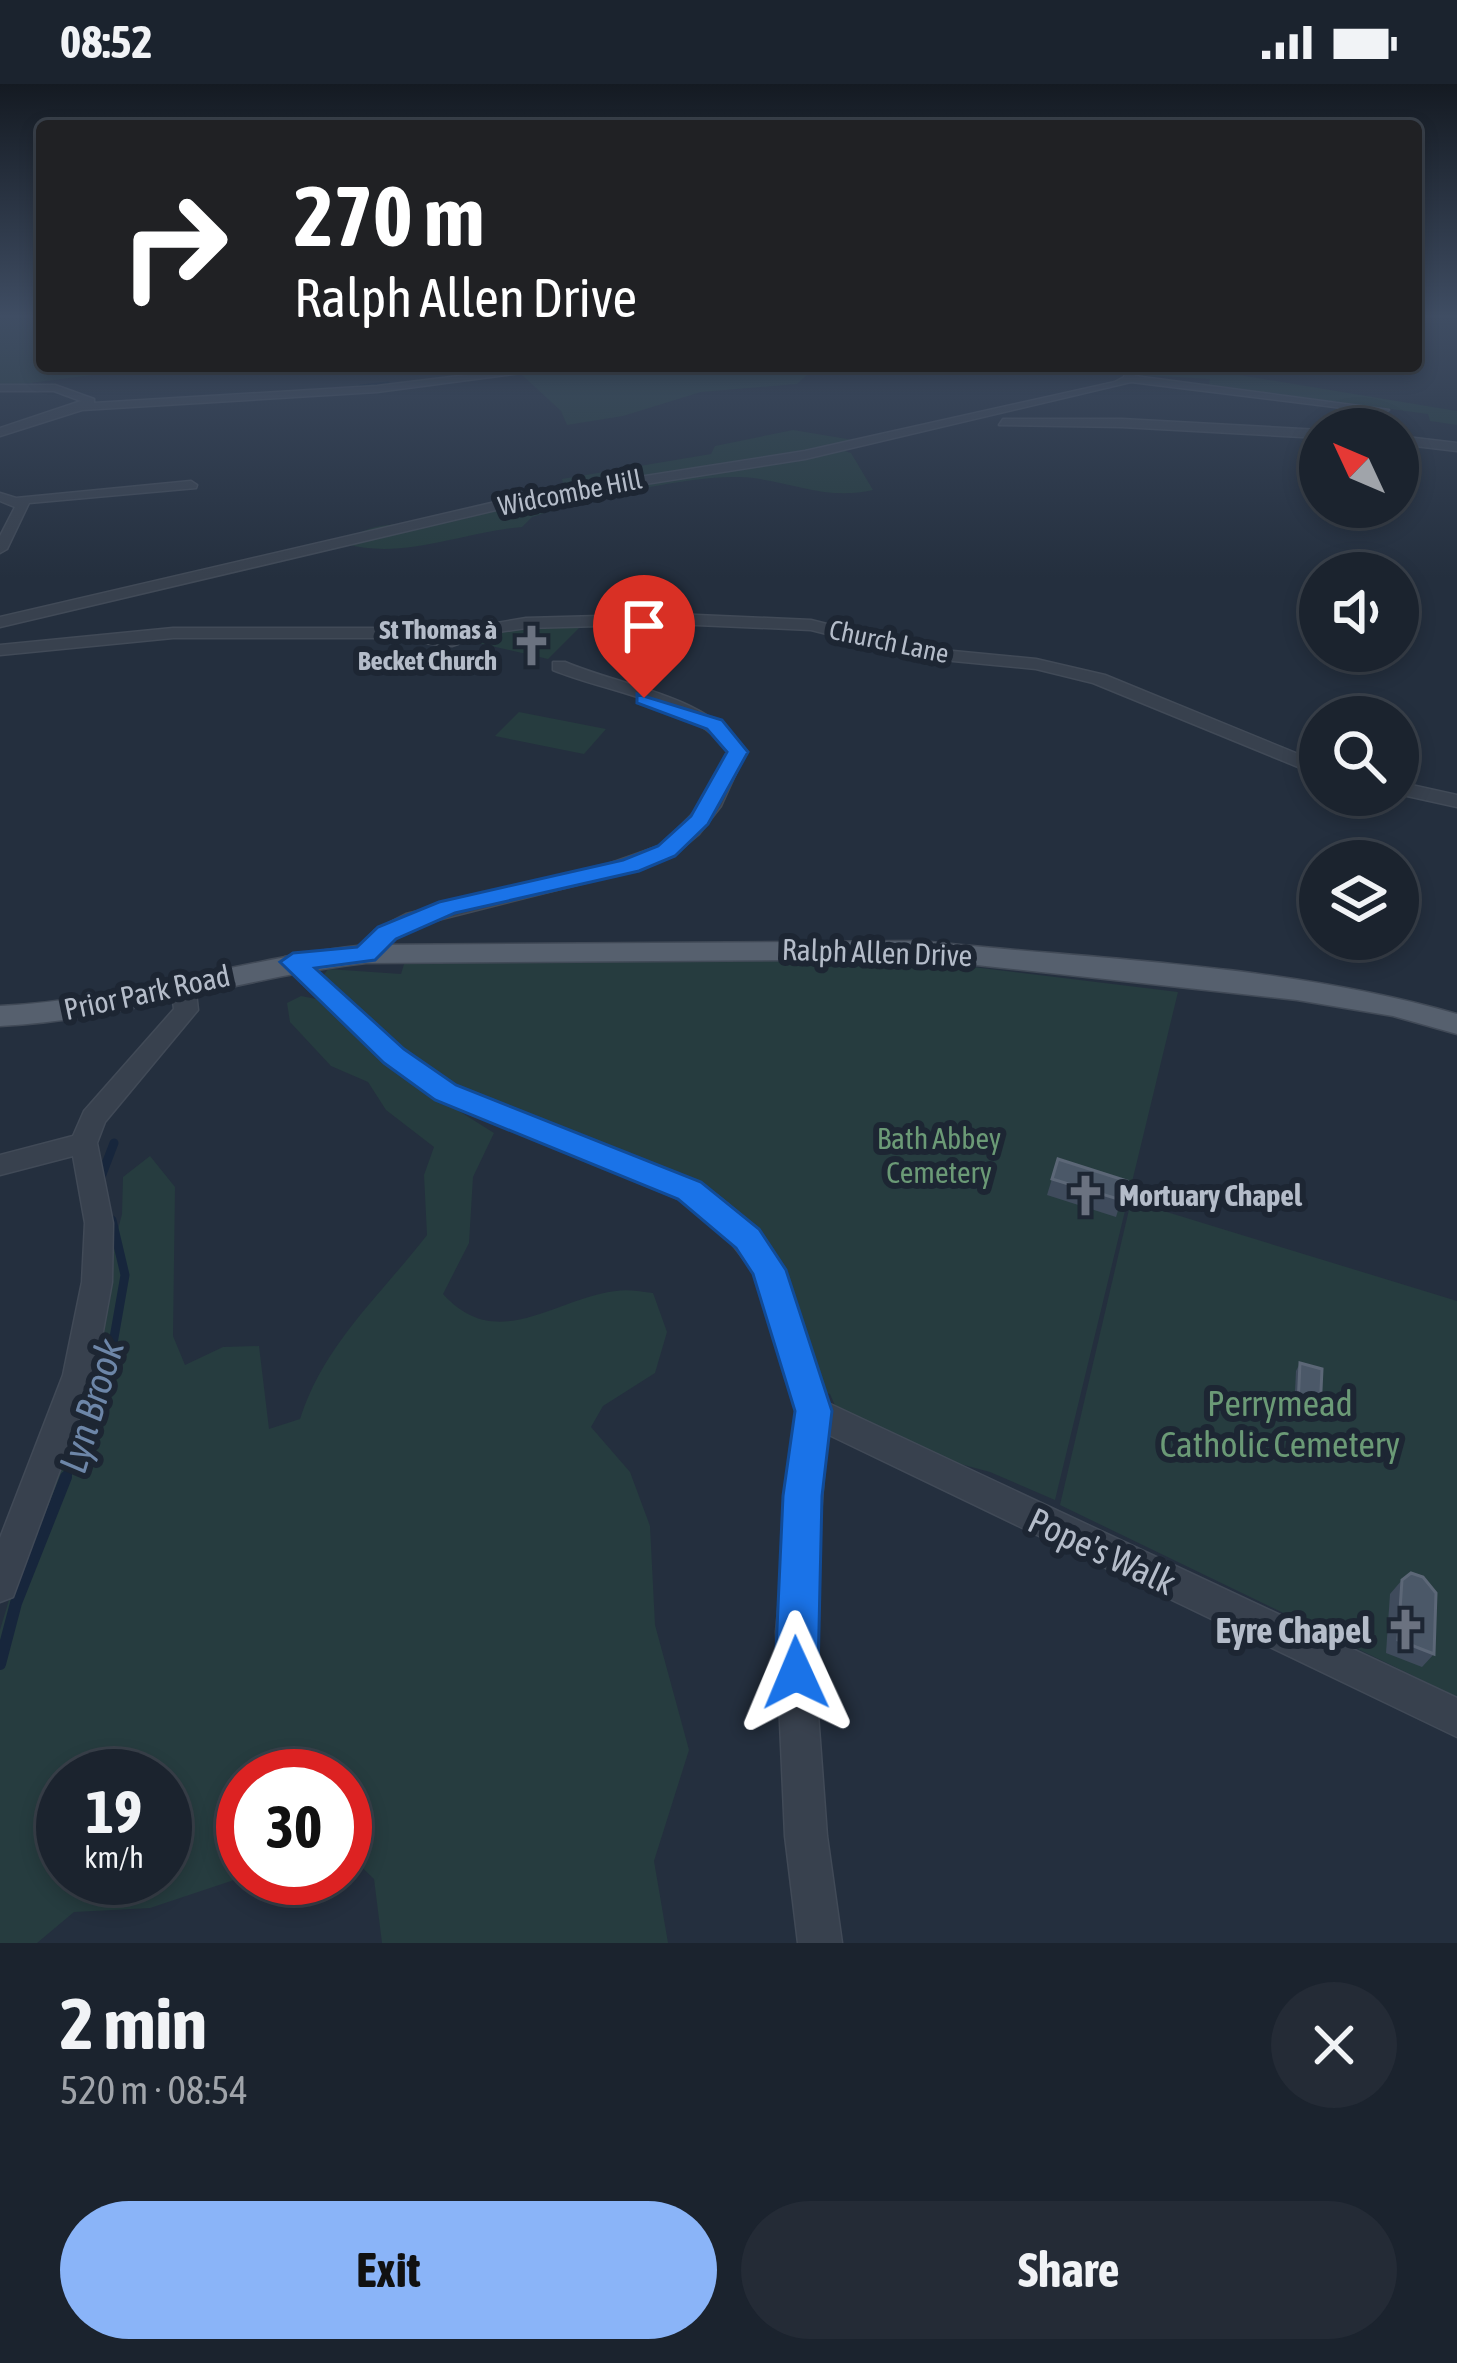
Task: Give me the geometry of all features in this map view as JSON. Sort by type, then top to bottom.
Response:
[{"type":"main road","name":"Ralph Allen Drive","points":[[293,962],[366,954],[903,949],[1297,990],[1395,1006],[1457,1024]]},
{"type":"main road","name":"Prior Park Road","points":[[0,1016],[67,1012],[293,962]]},
{"type":"street","points":[[0,432],[82,407],[118,405]]},
{"type":"street","name":"Widcombe Hill","points":[[0,622],[570,490],[805,454],[964,422],[1022,405]]},
{"type":"street","points":[[964,422],[1122,423],[1299,433]]},
{"type":"street","points":[[1419,442],[1457,447]]},
{"type":"street","points":[[0,497],[21,500],[191,485]]},
{"type":"street","points":[[0,549],[23,505],[21,500]]},
{"type":"street","name":"Church Lane","points":[[439,637],[547,622],[811,625],[922,653],[1036,664],[1099,679],[1299,761]]},
{"type":"street","points":[[0,650],[173,633],[439,637],[458,642]]},
{"type":"street","points":[[366,954],[372,942],[387,933],[448,908],[655,857],[700,819],[730,773],[737,752],[732,740],[691,713],[559,667]]},
{"type":"street","points":[[1419,793],[1457,801]]},
{"type":"street","points":[[293,962],[394,1056],[446,1092],[689,1190],[724,1214],[769,1270],[813,1411],[794,1632],[806,1836],[820,1943]]},
{"type":"street","points":[[0,1584],[83,1352],[97,1282],[99,1223],[84,1143],[93,1118],[187,1010],[183,984]]},
{"type":"street","points":[[0,1165],[84,1143]]},
{"type":"street","name":"Pope's Walk","points":[[813,1411],[1457,1718]]},
{"type":"green space","points":[[554,405],[660,405],[567,425]]},
{"type":"green space","points":[[1358,405],[1419,405],[1457,411],[1457,425],[1430,421],[1419,408]]},
{"type":"green space","points":[[793,430],[853,440],[834,447],[851,453],[873,490],[842,493],[753,478],[704,479],[610,495],[532,517],[522,527],[434,543],[389,549],[346,544],[369,529],[455,521],[565,491],[562,479],[711,454],[715,446]]},
{"type":"green space","points":[[583,624],[548,659],[478,643],[492,630]]},
{"type":"green space","points":[[519,712],[606,729],[584,754],[495,736]]},
{"type":"green space","name":"Bath Abbey Cemetery","points":[[891,957],[1178,992],[1055,1500],[990,1472],[908,1450],[879,1426],[836,1408],[830,1394],[814,1390],[797,1312],[779,1267],[754,1231],[720,1201],[636,1156],[459,1085],[404,1048],[323,976],[328,969],[401,974],[405,961]]},
{"type":"green space","points":[[301,996],[316,999],[416,1084],[494,1133],[473,1177],[469,1243],[443,1294],[463,1311],[505,1322],[616,1291],[653,1293],[667,1332],[655,1373],[603,1406],[591,1427],[630,1472],[650,1526],[655,1625],[689,1750],[654,1861],[668,1943],[382,1943],[372,1877],[372,1749],[216,1749],[216,1886],[192,1894],[192,1749],[36,1749],[36,1905],[159,1905],[74,1912],[37,1943],[0,1943],[0,1630],[107,1272],[122,1214],[123,1177],[150,1156],[175,1187],[173,1336],[185,1365],[223,1347],[259,1346],[269,1429],[300,1419],[338,1344],[427,1235],[424,1175],[434,1147],[386,1110],[368,1082],[331,1066],[290,1022],[287,1003]]},
{"type":"green space","name":"Perrymead Catholic Cemetery","points":[[1131,1201],[1457,1301],[1457,1697],[1060,1505]]},
{"type":"building","points":[[1058,1159],[1127,1181],[1121,1200],[1052,1179]]},
{"type":"building","points":[[1300,1363],[1322,1369],[1320,1411],[1298,1405]]},
{"type":"building","points":[[1411,1573],[1423,1577],[1436,1593],[1434,1654],[1398,1640],[1402,1580]]},
{"type":"waterway","name":"Lyn Brook","points":[[101,1177],[114,1143]]},
{"type":"waterway","name":"Lyn Brook","points":[[65,1480],[108,1372],[125,1275],[112,1220]]},
{"type":"waterway","name":"Lyn Brook","points":[[0,1664],[16,1603],[66,1477]]},
{"type":"place","name":"St Thomas à Becket Church","points":[[531,646]]},
{"type":"place","name":"Mortuary Chapel","points":[[1085,1196]]},
{"type":"place","name":"Eyre Chapel","points":[[1405,1630]]},
{"type":"route","points":[[644,698],[714,725],[732,740],[737,752],[730,773],[700,819],[677,843],[630,866],[419,918],[372,942],[366,954],[293,962],[394,1056],[446,1092],[524,1128],[689,1190],[748,1238],[769,1270],[813,1411],[802,1496],[796,1673]]}]
